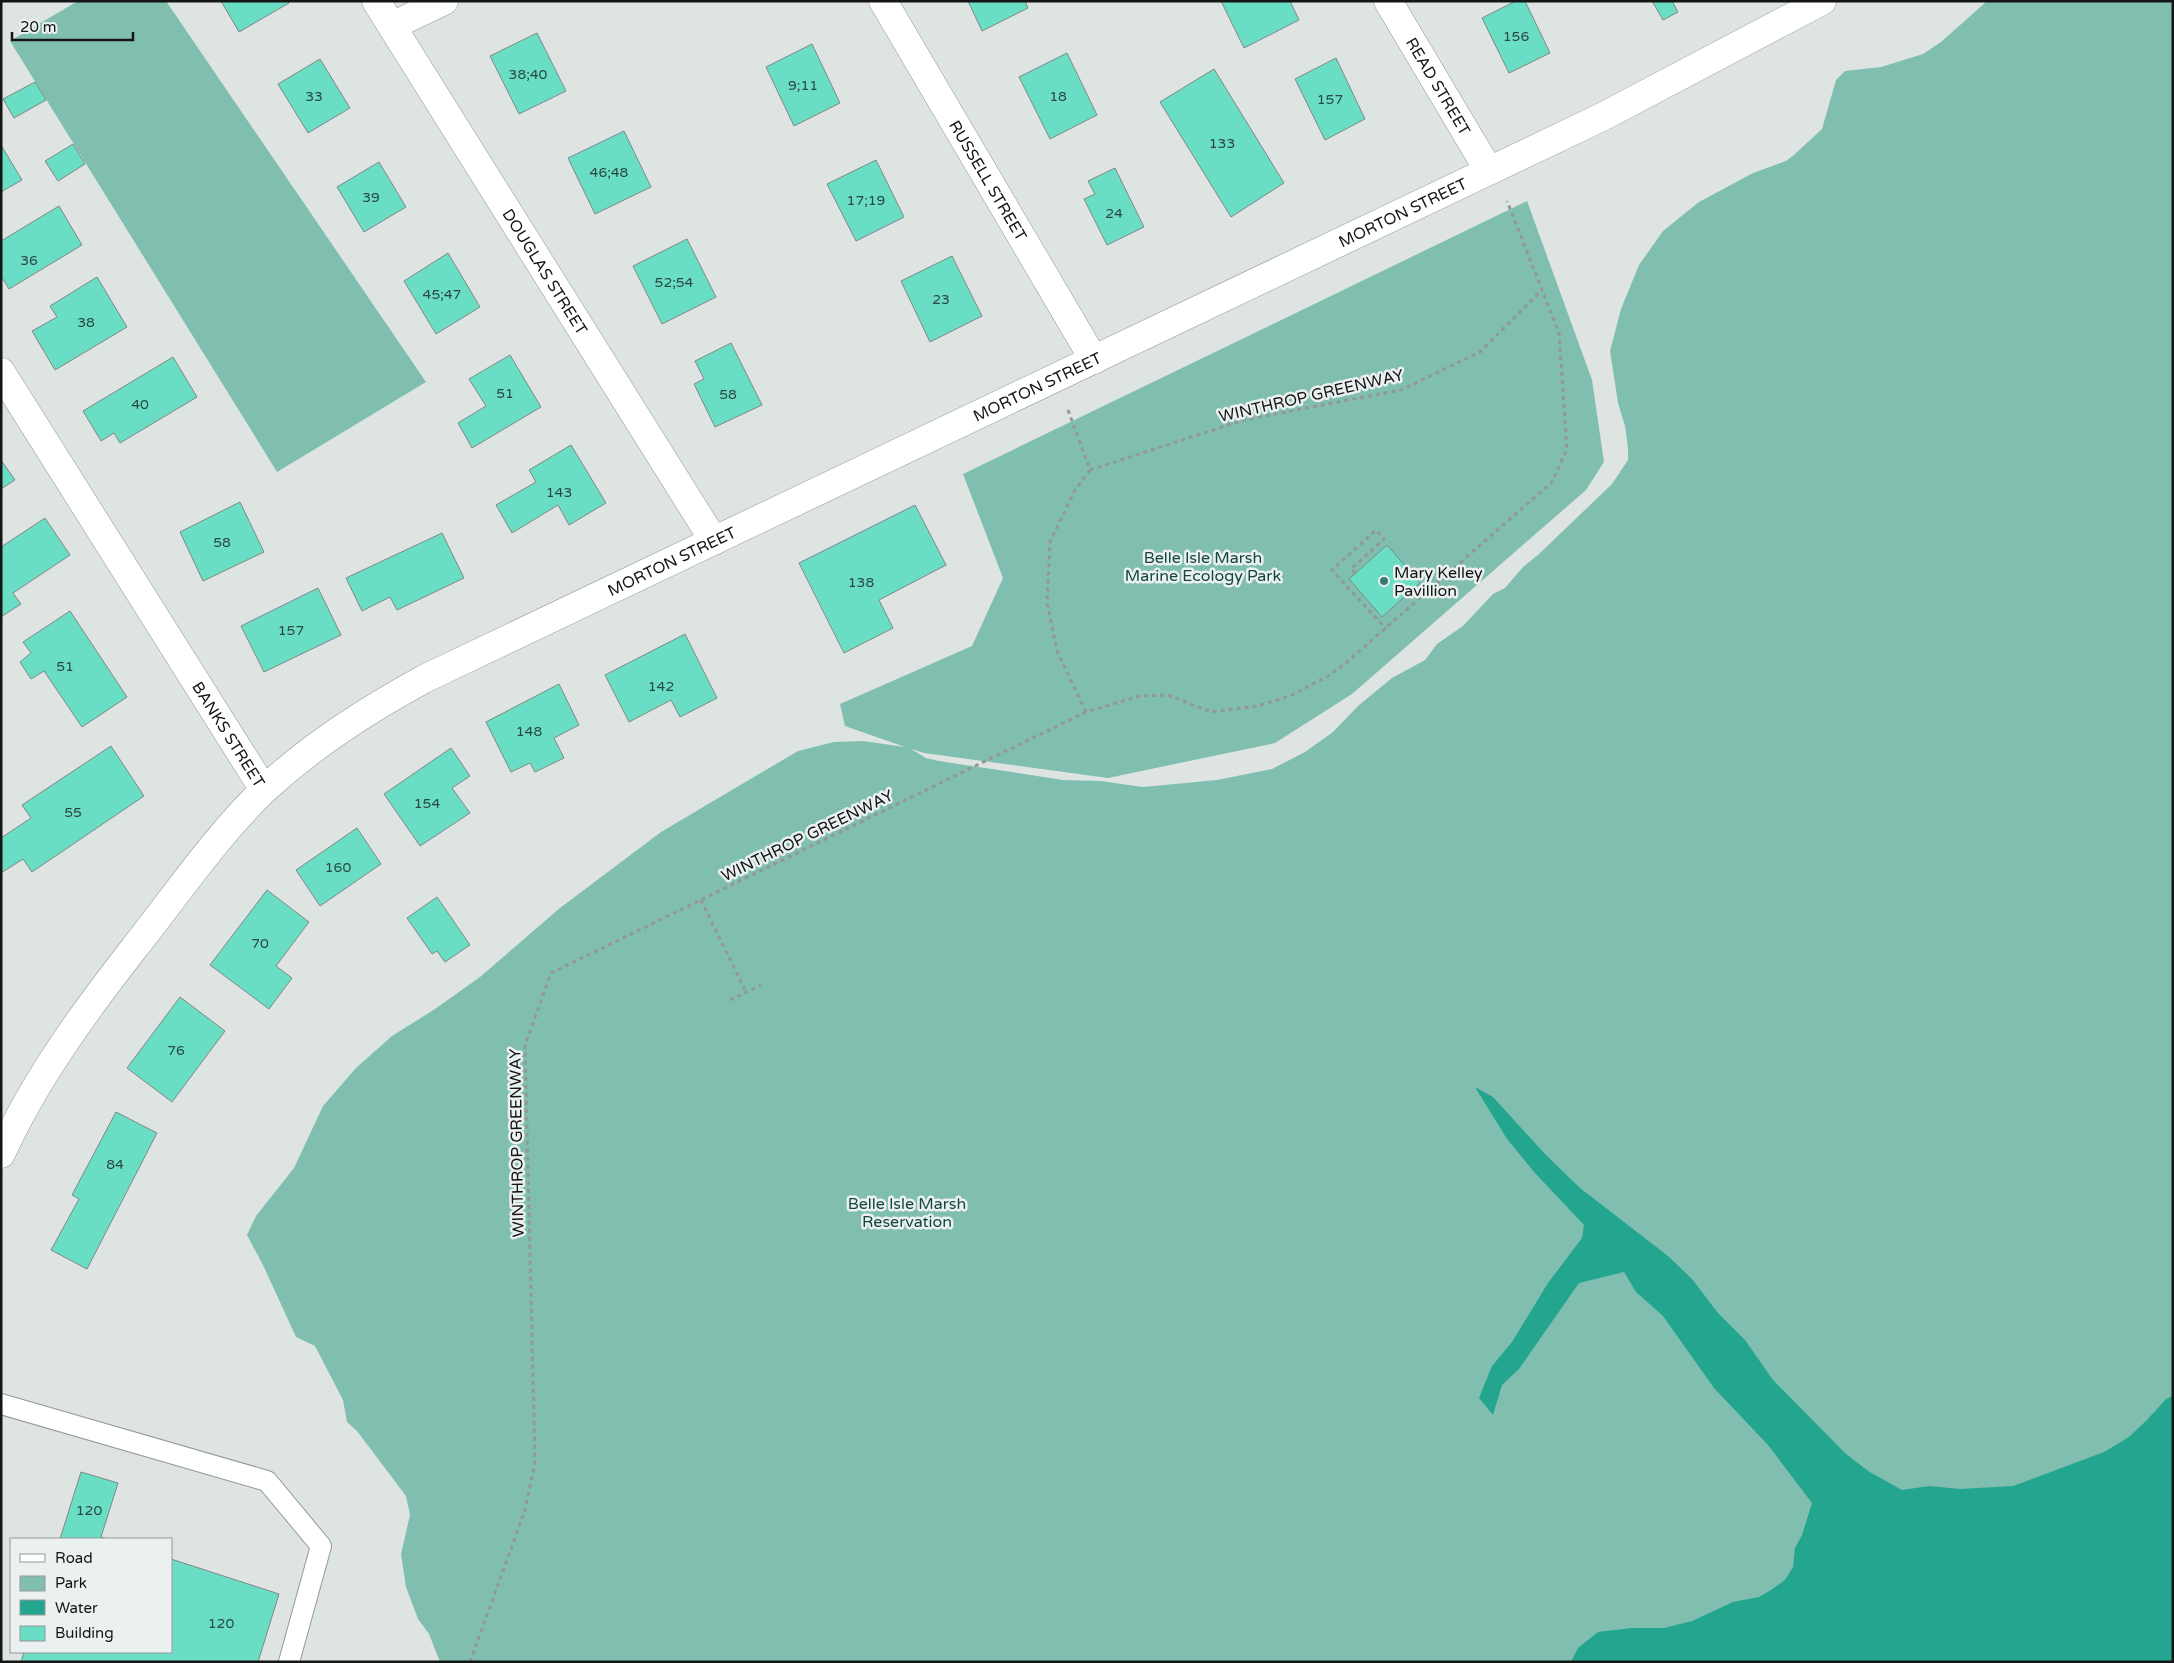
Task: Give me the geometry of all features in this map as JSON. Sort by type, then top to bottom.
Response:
[{"type":"street","name":"DOUGLAS STREET","points":[[376,1],[714,541]]},
{"type":"street","points":[[392,26],[444,1]]},
{"type":"street","name":"RUSSELL STREET","points":[[882,1],[1094,360]]},
{"type":"street","name":"READ STREET","points":[[1388,1],[1489,171]]},
{"type":"street","name":"MORTON STREET","points":[[264,790],[326,740],[371,709],[424,680],[1489,171],[1618,108],[1822,1]]},
{"type":"street","name":"BANKS STREET","points":[[1,372],[264,790],[215,844],[100,992],[44,1077],[1,1154]]},
{"type":"lane","points":[[1,1404],[267,1481],[321,1546],[289,1662]]},
{"type":"path","name":"WINTHROP GREENWAY","points":[[470,1662],[525,1510],[535,1462],[525,1044],[551,972],[1086,712],[1140,696],[1168,695],[1211,712],[1258,706],[1290,696],[1328,676],[1386,629],[1552,482],[1567,449],[1559,333],[1508,203],[1489,171]]},
{"type":"path","name":"WINTHROP GREENWAY","points":[[1090,470],[1244,420],[1401,390],[1480,352],[1542,290]]},
{"type":"path","points":[[1056,378],[1090,470],[1075,490],[1050,542],[1047,603],[1057,651],[1086,712]]},
{"type":"path","points":[[1355,573],[1352,569],[1384,539],[1376,530],[1332,570],[1386,629]]},
{"type":"path","points":[[701,900],[746,992]]},
{"type":"path","points":[[730,1000],[761,985]]},
{"type":"green space","points":[[78,1],[166,1],[426,382],[277,472],[10,41]]},
{"type":"green space","name":"Belle Isle Marsh Reservation","points":[[1987,1],[2173,1],[2173,1662],[440,1662],[429,1634],[418,1619],[406,1587],[401,1554],[410,1515],[406,1496],[357,1431],[347,1422],[343,1400],[315,1346],[296,1337],[247,1235],[256,1216],[294,1168],[323,1106],[356,1068],[392,1036],[435,1009],[480,977],[560,908],[661,832],[798,751],[834,742],[863,741],[905,747],[845,726],[840,704],[972,646],[1003,578],[963,474],[1527,201],[1592,380],[1604,462],[1586,490],[1352,694],[1275,743],[1108,778],[924,753],[911,749],[926,758],[939,761],[1063,780],[1100,781],[1143,787],[1217,780],[1272,769],[1305,752],[1333,732],[1358,706],[1392,678],[1425,660],[1437,644],[1463,626],[1493,594],[1505,588],[1523,567],[1612,484],[1628,460],[1628,448],[1625,426],[1618,403],[1610,351],[1621,309],[1639,265],[1663,231],[1699,202],[1753,173],[1786,161],[1795,154],[1822,129],[1836,80],[1845,71],[1881,67],[1923,54],[1941,42]]},
{"type":"water","points":[[1475,1087],[1493,1097],[1545,1154],[1580,1188],[1668,1256],[1692,1279],[1718,1313],[1745,1340],[1773,1380],[1845,1453],[1868,1471],[1902,1490],[1929,1486],[1960,1489],[2013,1486],[2104,1452],[2129,1437],[2166,1399],[2173,1396],[2173,1662],[1571,1662],[1578,1648],[1598,1632],[1632,1628],[1664,1628],[1692,1621],[1733,1602],[1759,1597],[1771,1590],[1785,1580],[1793,1567],[1795,1548],[1802,1535],[1812,1503],[1768,1445],[1714,1388],[1663,1316],[1636,1292],[1624,1272],[1579,1283],[1519,1369],[1502,1385],[1493,1415],[1479,1398],[1492,1366],[1512,1342],[1548,1283],[1582,1238],[1584,1225],[1535,1173],[1507,1139]]},
{"type":"building","points":[[221,1],[288,1],[289,3],[239,32]]},
{"type":"building","points":[[968,1],[1025,1],[1028,8],[982,31]]},
{"type":"building","points":[[1221,1],[1290,1],[1299,20],[1244,48]]},
{"type":"building","points":[[1516,1],[1525,1],[1550,53],[1509,73],[1482,18]]},
{"type":"building","points":[[1652,1],[1672,1],[1678,12],[1663,20]]},
{"type":"building","points":[[537,33],[566,91],[519,114],[490,56]]},
{"type":"building","points":[[812,44],[840,103],[794,126],[766,67]]},
{"type":"building","points":[[1067,53],[1097,115],[1050,139],[1019,77]]},
{"type":"building","points":[[1336,58],[1365,119],[1325,140],[1295,79]]},
{"type":"building","points":[[320,59],[350,108],[308,133],[278,84]]},
{"type":"building","points":[[1214,69],[1284,183],[1231,217],[1160,102]]},
{"type":"building","points":[[35,82],[46,100],[14,118],[3,99]]},
{"type":"building","points":[[624,131],[651,187],[595,214],[568,158]]},
{"type":"building","points":[[73,144],[85,164],[58,181],[45,161]]},
{"type":"building","points":[[1,145],[22,180],[1,192]]},
{"type":"building","points":[[876,160],[904,217],[856,241],[827,184]]},
{"type":"building","points":[[379,162],[406,207],[364,232],[337,187]]},
{"type":"building","points":[[1115,168],[1144,227],[1107,245],[1084,199],[1095,194],[1088,181]]},
{"type":"building","points":[[59,206],[82,245],[9,289],[1,276],[1,241]]},
{"type":"building","points":[[687,239],[716,297],[662,324],[633,266]]},
{"type":"building","points":[[448,253],[480,307],[436,334],[404,281]]},
{"type":"building","points":[[952,256],[982,316],[930,342],[901,281]]},
{"type":"building","points":[[97,277],[127,327],[55,370],[32,331],[57,317],[50,306]]},
{"type":"building","points":[[731,343],[762,405],[715,427],[694,384],[704,379],[695,361]]},
{"type":"building","points":[[510,355],[541,407],[472,448],[458,423],[486,406],[469,379]]},
{"type":"building","points":[[173,357],[197,397],[120,443],[114,433],[101,441],[83,411]]},
{"type":"building","points":[[571,445],[606,503],[569,525],[558,505],[512,533],[496,505],[536,482],[529,470]]},
{"type":"building","points":[[1,460],[15,480],[1,489]]},
{"type":"building","points":[[240,502],[264,552],[203,581],[180,532]]},
{"type":"building","points":[[915,505],[946,565],[879,600],[893,628],[844,653],[799,563]]},
{"type":"building","points":[[45,518],[70,555],[13,593],[21,604],[1,617],[1,547]]},
{"type":"building","points":[[442,533],[464,578],[397,610],[390,597],[362,611],[346,578]]},
{"type":"building","name":"Mary Kelley Pavillion","points":[[1387,545],[1420,583],[1382,617],[1349,579]]},
{"type":"building","points":[[318,588],[341,635],[264,672],[241,626]]},
{"type":"building","points":[[70,611],[127,697],[82,727],[44,671],[31,679],[20,662],[31,653],[23,642]]},
{"type":"building","points":[[685,634],[717,698],[680,717],[671,700],[629,722],[605,675]]},
{"type":"building","points":[[559,684],[579,725],[554,738],[564,758],[535,772],[530,763],[511,772],[486,722]]},
{"type":"building","points":[[111,746],[144,796],[32,872],[23,859],[1,873],[1,838],[31,818],[22,805]]},
{"type":"building","points":[[451,748],[470,776],[452,788],[470,813],[420,846],[384,794]]},
{"type":"building","points":[[357,828],[381,864],[320,906],[296,870]]},
{"type":"building","points":[[267,890],[309,922],[276,966],[292,978],[269,1009],[210,965]]},
{"type":"building","points":[[437,897],[470,945],[445,962],[437,951],[432,954],[407,918]]},
{"type":"building","points":[[180,997],[225,1031],[172,1102],[127,1068]]},
{"type":"building","points":[[116,1112],[157,1133],[87,1269],[51,1250],[79,1199],[72,1195]]},
{"type":"building","points":[[81,1472],[118,1483],[101,1537],[104,1538],[60,1538]]},
{"type":"building","points":[[172,1559],[279,1594],[258,1662],[21,1662],[24,1653],[172,1653]]},
{"type":"place","name":"Mary Kelley Pavillion","points":[[1384,581]]},
{"type":"park label","name":"Belle Isle Marsh Marine Ecology Park","points":[[1203,566]]}]
